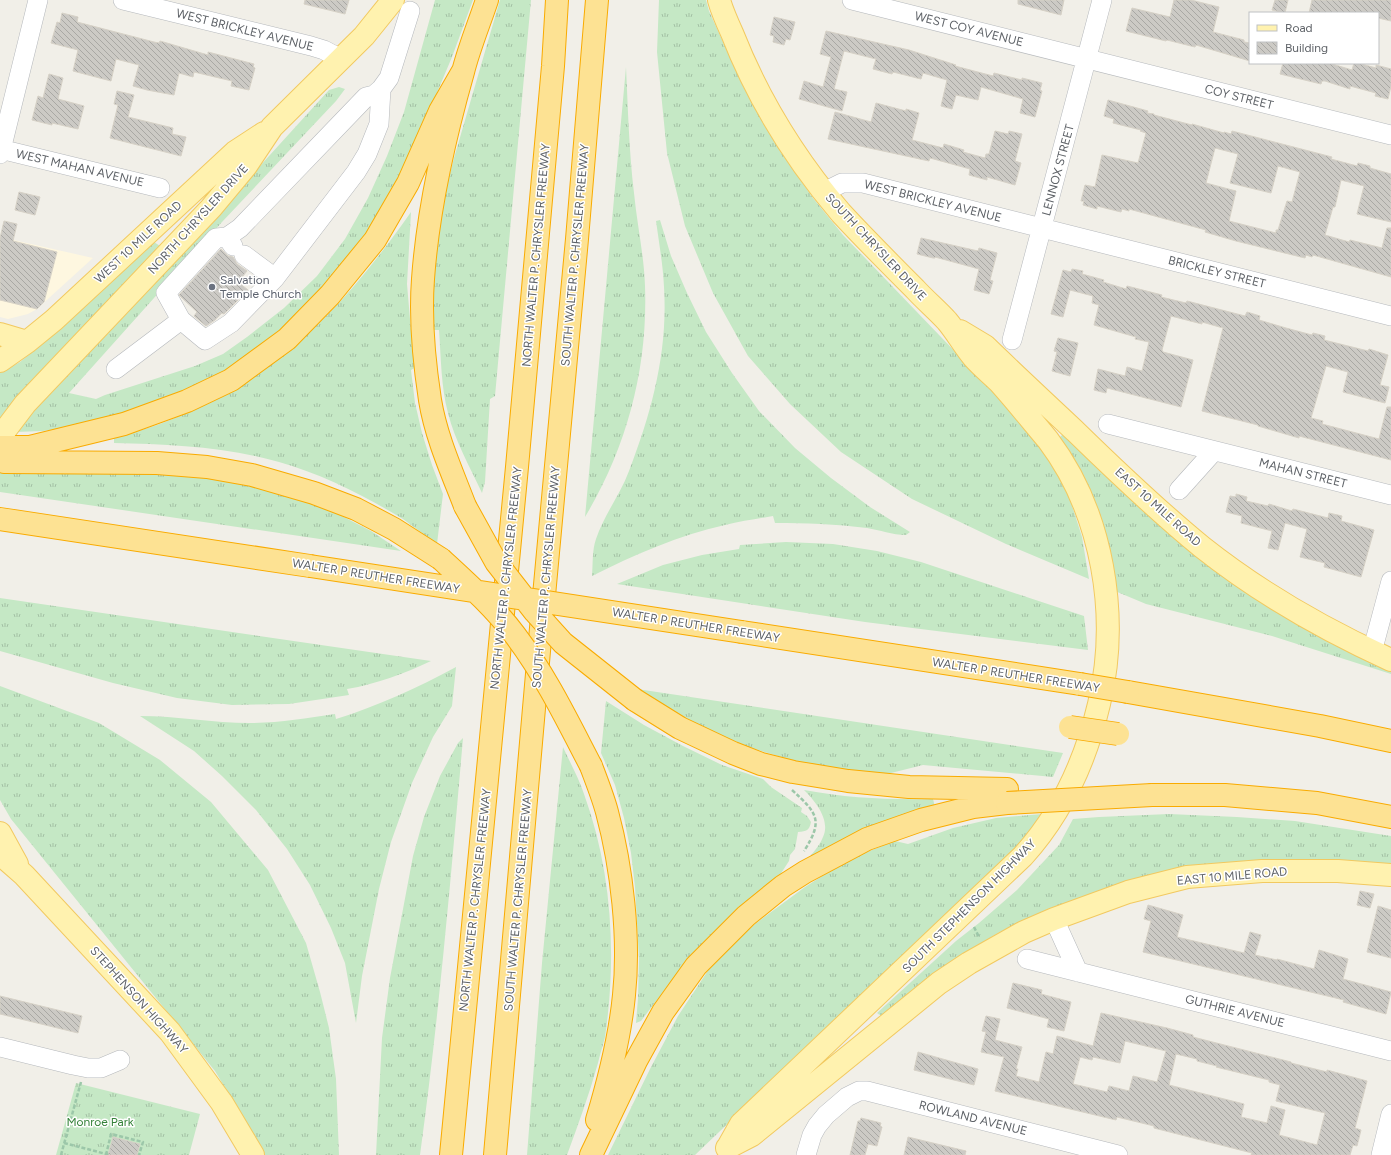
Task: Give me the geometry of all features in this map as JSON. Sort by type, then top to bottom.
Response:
[{"type":"highway","points":[[487,0],[463,71],[432,199],[422,280],[422,330],[430,401],[443,449],[465,506],[496,562],[535,612],[563,643],[635,700],[680,728],[733,753],[761,764],[793,772],[848,781],[1007,796],[1225,795],[1317,804],[1391,817]]},
{"type":"highway","name":"NORTH WALTER P. CHRYSLER FREEWAY","points":[[451,1155],[517,467],[553,66],[557,0]]},
{"type":"highway","name":"SOUTH WALTER P. CHRYSLER FREEWAY","points":[[495,1155],[597,0]]},
{"type":"highway","points":[[0,462],[124,424],[187,401],[231,380],[287,339],[330,295],[375,240],[408,183],[440,111],[463,71]]},
{"type":"highway","points":[[0,446],[29,454],[207,467],[252,475],[314,493],[356,509],[394,529],[441,559],[471,586],[496,612],[515,635],[550,689],[591,766],[607,812],[615,847],[623,911],[626,953],[624,995],[611,1068],[601,1108],[586,1155]]},
{"type":"highway","name":"WALTER P REUTHER FREEWAY","points":[[0,519],[1080,684],[1320,726],[1391,741]]},
{"type":"highway","points":[[1070,727],[1118,734]]},
{"type":"highway","points":[[591,1155],[636,1062],[663,1012],[696,966],[746,916],[783,886],[805,872],[867,839],[921,820],[973,807],[1007,796]]},
{"type":"highway","points":[[440,1155],[460,1057]]},
{"type":"main road","name":"SOUTH CHRYSLER DRIVE","points":[[719,0],[739,51],[753,81],[785,139],[824,192],[868,243],[948,322]]},
{"type":"main road","name":"NORTH CHRYSLER DRIVE","points":[[0,437],[25,404],[211,208],[246,166],[272,128],[364,36],[402,5]]},
{"type":"main road","name":"WEST 10 MILE ROAD","points":[[0,360],[27,342],[59,315],[235,152],[272,128]]},
{"type":"main road","name":"EAST 10 MILE ROAD","points":[[948,322],[985,346],[1147,499],[1202,547],[1244,578],[1285,605],[1329,630],[1381,656]]},
{"type":"main road","name":"SOUTH STEPHENSON HIGHWAY","points":[[724,1151],[741,1124],[944,932],[1033,845],[1052,818],[1075,776],[1091,734],[1104,681],[1108,654],[1108,626],[1105,587],[1101,556],[1092,526],[1067,470],[1049,442],[999,382],[975,359],[948,322]]},
{"type":"main road","points":[[0,334],[27,342]]},
{"type":"main road","points":[[0,833],[24,876]]},
{"type":"main road","points":[[0,854],[24,876]]},
{"type":"main road","name":"EAST 10 MILE ROAD","points":[[1054,919],[1128,892],[1187,877],[1270,871],[1338,871],[1391,875]]},
{"type":"main road","name":"STEPHENSON HIGHWAY","points":[[24,876],[170,1032],[222,1103],[252,1155]]},
{"type":"main road","name":"SOUTH STEPHENSON HIGHWAY","points":[[724,1151],[752,1135],[939,983],[1006,941],[1054,919]]},
{"type":"street","points":[[0,151],[38,0]]},
{"type":"street","name":"WEST BRICKLEY AVENUE","points":[[123,0],[310,46],[324,50],[341,59]]},
{"type":"street","name":"WEST COY AVENUE","points":[[852,0],[1087,59]]},
{"type":"street","name":"LENNOX STREET","points":[[1012,340],[1102,0]]},
{"type":"street","points":[[235,246],[240,228],[389,78],[402,5]]},
{"type":"street","name":"COY STREET","points":[[1087,59],[1391,135]]},
{"type":"street","points":[[274,278],[235,246],[216,238],[166,293],[181,320],[205,340],[231,323],[274,278],[356,172],[367,154],[379,124],[373,93]]},
{"type":"street","name":"WEST MAHAN AVENUE","points":[[0,151],[160,188]]},
{"type":"street","name":"WEST BRICKLEY AVENUE","points":[[824,192],[842,182],[863,183],[1042,228]]},
{"type":"street","name":"BRICKLEY STREET","points":[[1042,228],[1391,316]]},
{"type":"street","points":[[116,369],[181,320]]},
{"type":"street","name":"MAHAN STREET","points":[[1108,424],[1391,495]]},
{"type":"street","points":[[1180,490],[1214,451]]},
{"type":"street","points":[[1381,656],[1391,581]]},
{"type":"street","points":[[1054,919],[1078,972]]},
{"type":"street","name":"GUTHRIE AVENUE","points":[[1027,959],[1391,1051]]},
{"type":"street","points":[[0,1048],[73,1066],[88,1068],[101,1068],[120,1060]]},
{"type":"street","name":"ROWLAND AVENUE","points":[[806,1155],[812,1135],[817,1126],[847,1097],[859,1091],[867,1091],[1118,1155]]},
{"type":"street","points":[[1381,1155],[1391,1114]]},
{"type":"path","points":[[791,790],[809,806],[815,818],[815,832],[802,856]]},
{"type":"path","points":[[972,925],[980,938]]},
{"type":"path","points":[[61,1155],[81,1082]]},
{"type":"path","points":[[106,1154],[111,1134],[143,1142],[140,1155]]},
{"type":"path","points":[[64,1143],[110,1155]]},
{"type":"shaded area","points":[[0,237],[93,258],[37,309],[28,314],[8,319],[0,317]]},
{"type":"green space","points":[[435,0],[473,0],[452,57],[401,178],[363,242],[302,314],[233,366],[176,396],[94,423],[43,431],[15,432],[25,419],[191,242],[329,90],[339,87],[345,89],[336,101],[222,222],[69,393],[96,399],[195,366],[223,354],[284,308],[317,276],[345,239],[368,198],[387,156],[404,112]]},
{"type":"green space","points":[[500,0],[531,0],[495,396],[490,399],[485,482],[482,493],[455,434],[446,403],[439,330],[434,330],[434,275],[437,239],[445,193]]},
{"type":"green space","points":[[659,0],[706,0],[709,11],[744,88],[785,158],[813,198],[843,235],[1015,414],[1045,453],[1069,496],[1082,537],[1089,579],[1006,544],[912,499],[841,452],[790,404],[748,356],[713,293],[685,226],[667,153],[657,52]]},
{"type":"green space","points":[[626,67],[632,177],[645,286],[643,347],[632,406],[623,435],[613,463],[585,517]]},
{"type":"green space","points":[[411,212],[407,284],[416,367],[411,370],[415,403],[422,433],[443,494],[437,544],[403,519],[374,502],[343,486],[295,467],[259,457],[197,447],[114,443],[114,438],[168,421],[202,406],[245,383],[288,351],[327,315],[363,276]]},
{"type":"green space","points":[[660,220],[671,256],[706,332],[732,373],[759,411],[795,448],[831,478],[870,507],[910,532],[906,535],[901,535],[867,528],[775,523],[773,516],[708,529],[691,534],[640,553],[592,576],[593,552],[599,530],[629,471],[645,426],[657,381],[661,358],[665,311],[663,270],[656,221]]},
{"type":"green space","points":[[154,242],[160,246],[49,362],[17,398],[0,423],[0,373],[20,362],[53,335]]},
{"type":"green space","points":[[1064,433],[1152,516],[1391,669],[1391,674],[1272,636],[1146,604],[1115,591],[1059,438]]},
{"type":"green space","points":[[0,468],[171,470],[261,485],[336,513],[371,531],[401,551],[0,492]]},
{"type":"green space","points":[[786,542],[833,544],[877,551],[921,562],[1084,616],[1088,650],[865,622],[617,584],[663,565],[702,555],[739,549],[740,545]]},
{"type":"green space","points":[[0,598],[431,661],[390,678],[347,689],[349,695],[289,704],[232,705],[177,698],[113,683],[0,651]]},
{"type":"green space","points":[[456,667],[452,706],[433,737],[412,783],[391,842],[379,889],[362,976],[356,1023],[345,963],[331,928],[310,885],[287,849],[256,810],[222,776],[194,751],[140,716],[250,723],[282,721],[335,714],[336,719],[397,696]]},
{"type":"green space","points":[[0,686],[99,723],[160,760],[211,802],[268,870],[306,943],[329,1028],[336,1079],[339,1155],[265,1155],[215,1071],[11,819],[0,800]]},
{"type":"green space","points":[[637,689],[1063,753],[1053,777],[923,765],[887,774],[846,770],[795,761],[741,745],[696,724]]},
{"type":"green space","points":[[606,701],[644,725],[683,746],[722,765],[763,779],[771,787],[802,808],[801,812],[807,816],[811,822],[807,830],[798,832],[795,849],[790,855],[789,861],[778,878],[761,889],[727,920],[679,971],[641,1021],[636,1023],[639,959],[635,887],[631,853],[624,818],[615,785],[601,753]]},
{"type":"green space","points":[[463,738],[439,999],[420,1155],[376,1155],[382,1038],[390,978],[413,856],[424,817],[440,776],[458,743]]},
{"type":"green space","points":[[563,747],[582,788],[601,853],[610,914],[611,976],[609,1006],[605,1037],[598,1063],[567,1155],[527,1155],[542,963]]},
{"type":"green space","points":[[804,790],[868,798],[933,799],[935,807],[804,863],[815,851],[821,841],[825,831],[825,824],[821,811]]},
{"type":"green space","points":[[1042,814],[1031,831],[1015,849],[695,1155],[608,1155],[678,1016],[713,963],[755,924],[805,887],[849,859],[895,841],[908,844],[953,828],[996,818]]},
{"type":"green space","points":[[1169,814],[1295,821],[1391,836],[1391,866],[1114,887],[1048,909],[998,933],[967,952],[883,1017],[877,1013],[956,941],[1017,890],[1059,845],[1073,819]]},
{"type":"green space","name":"Monroe Park","points":[[76,1083],[200,1114],[189,1155],[56,1155]]},
{"type":"building","points":[[305,0],[349,0],[345,14],[304,4]]},
{"type":"building","points":[[1018,0],[1064,0],[1061,15],[1018,4]]},
{"type":"building","points":[[1174,0],[1191,0],[1219,7],[1213,32],[1244,40],[1244,42],[1249,43],[1249,61],[1196,45],[1195,47],[1126,31],[1132,8],[1170,17]]},
{"type":"building","points":[[1275,0],[1288,0],[1285,12],[1272,10]]},
{"type":"building","points":[[1312,0],[1391,0],[1391,21],[1379,18],[1379,12],[1309,12]]},
{"type":"building","points":[[62,13],[78,17],[77,22],[154,42],[159,43],[160,41],[208,55],[208,52],[254,64],[253,67],[255,68],[249,90],[231,86],[232,81],[194,72],[193,77],[179,73],[174,95],[147,90],[133,86],[139,65],[116,59],[111,81],[73,71],[78,50],[51,43],[57,22],[60,23]]},
{"type":"building","points":[[774,17],[795,22],[790,40],[786,39],[784,45],[773,42],[774,36],[770,35]]},
{"type":"building","points":[[826,31],[909,50],[956,65],[955,66],[993,76],[994,73],[1042,83],[1040,90],[1042,91],[1035,117],[1020,113],[1023,99],[981,87],[978,100],[956,95],[952,109],[941,106],[947,80],[923,73],[921,79],[873,69],[876,59],[844,51],[834,89],[847,92],[842,111],[799,99],[804,81],[823,87],[831,57],[820,54]]},
{"type":"building","points":[[1283,64],[1332,64],[1352,70],[1354,64],[1362,64],[1376,68],[1376,65],[1391,69],[1391,86],[1388,99],[1375,96],[1376,93],[1350,86],[1350,89],[1325,81],[1322,81],[1321,84],[1280,74]]},
{"type":"building","points":[[49,74],[63,78],[58,99],[84,106],[78,129],[32,120],[38,96],[43,98]]},
{"type":"building","points":[[117,91],[134,95],[128,117],[173,128],[172,134],[186,137],[181,156],[110,138],[118,105],[114,104]]},
{"type":"building","points":[[1108,100],[1148,111],[1147,113],[1192,125],[1224,133],[1231,134],[1232,131],[1332,157],[1331,159],[1357,166],[1358,163],[1370,166],[1370,168],[1391,174],[1391,222],[1357,214],[1364,186],[1341,180],[1335,207],[1333,207],[1325,235],[1349,242],[1350,240],[1382,248],[1387,228],[1391,228],[1391,277],[1313,255],[1312,257],[1306,255],[1305,258],[1236,241],[1205,232],[1206,230],[1129,209],[1129,211],[1122,209],[1121,212],[1097,206],[1097,209],[1083,205],[1084,201],[1081,201],[1085,185],[1095,187],[1102,155],[1138,163],[1146,133],[1140,131],[1141,130],[1113,123],[1114,119],[1104,116]],"holes":[[[1215,148],[1238,154],[1230,183],[1271,193],[1278,166],[1300,172],[1292,202],[1287,201],[1276,233],[1229,221],[1236,191],[1206,183]]]},
{"type":"building","points":[[876,103],[919,113],[912,140],[943,148],[944,144],[964,150],[963,152],[985,158],[986,154],[989,154],[995,131],[1008,134],[1009,131],[1022,134],[1015,161],[1021,163],[1015,185],[987,177],[987,180],[969,175],[970,169],[930,158],[929,161],[828,139],[835,112],[871,122]]},
{"type":"building","points":[[19,192],[40,197],[35,215],[15,210]]},
{"type":"building","points":[[4,221],[17,224],[13,241],[57,252],[44,302],[37,309],[0,300],[0,238]]},
{"type":"building","points":[[921,238],[978,251],[979,248],[997,253],[990,280],[993,281],[989,294],[974,290],[979,269],[935,257],[933,258],[917,254]]},
{"type":"building","name":"Salvation Temple Church","points":[[221,249],[228,256],[233,257],[237,264],[247,271],[238,282],[248,290],[224,314],[222,313],[206,326],[194,316],[197,312],[179,295]]},
{"type":"building","points":[[1072,269],[1083,271],[1082,274],[1104,280],[1103,282],[1126,289],[1127,286],[1162,295],[1161,297],[1186,303],[1187,301],[1245,316],[1247,312],[1260,316],[1259,320],[1312,335],[1313,333],[1325,336],[1324,340],[1368,351],[1369,349],[1388,355],[1380,385],[1389,387],[1385,403],[1343,392],[1348,372],[1326,366],[1311,418],[1323,421],[1322,424],[1379,439],[1387,407],[1391,407],[1391,460],[1299,436],[1299,438],[1258,425],[1202,411],[1223,328],[1202,322],[1202,324],[1171,316],[1162,350],[1163,352],[1193,360],[1181,407],[1107,388],[1106,393],[1094,390],[1098,369],[1125,376],[1127,367],[1142,371],[1149,342],[1135,339],[1136,337],[1094,325],[1099,305],[1092,303],[1093,296],[1070,290],[1063,317],[1051,314],[1063,270],[1071,272]]},
{"type":"building","points":[[1058,338],[1078,343],[1070,376],[1052,371],[1057,352],[1054,351]]},
{"type":"building","points":[[1236,494],[1247,497],[1246,501],[1268,506],[1269,504],[1292,511],[1293,509],[1328,518],[1329,513],[1342,516],[1341,521],[1374,530],[1361,577],[1324,567],[1325,563],[1300,557],[1307,529],[1285,523],[1278,550],[1268,548],[1272,531],[1241,523],[1242,516],[1226,512],[1230,496],[1236,497]]},
{"type":"building","points":[[1360,891],[1374,894],[1370,908],[1357,905]]},
{"type":"building","points":[[1148,905],[1183,915],[1177,937],[1244,953],[1250,932],[1261,935],[1255,955],[1314,969],[1319,950],[1348,959],[1343,979],[1391,992],[1386,1014],[1343,1002],[1344,1000],[1143,952],[1151,921],[1144,919]]},
{"type":"building","points":[[1378,906],[1391,910],[1391,958],[1367,952]]},
{"type":"building","points":[[1013,983],[1042,990],[1041,994],[1071,1002],[1064,1031],[1047,1027],[1049,1019],[1007,1008]]},
{"type":"building","points":[[0,996],[82,1016],[78,1033],[0,1014]]},
{"type":"building","points":[[1101,1013],[1167,1028],[1193,1035],[1193,1037],[1291,1063],[1327,1072],[1327,1070],[1367,1081],[1355,1128],[1361,1130],[1357,1146],[1353,1145],[1350,1155],[1251,1155],[1252,1153],[1154,1128],[1154,1126],[1117,1117],[1116,1120],[995,1091],[1004,1057],[981,1052],[986,1032],[982,1031],[986,1016],[1000,1019],[995,1040],[1022,1047],[1016,1069],[1018,1069],[1016,1076],[1039,1082],[1046,1052],[1053,1054],[1057,1036],[1093,1046]],"holes":[[[1125,1041],[1166,1051],[1157,1082],[1133,1076],[1129,1091],[1109,1086],[1107,1092],[1073,1084],[1080,1057],[1092,1060],[1093,1057],[1120,1063]],[[1176,1054],[1197,1059],[1197,1061],[1217,1066],[1216,1067],[1269,1080],[1269,1082],[1280,1085],[1276,1101],[1325,1113],[1317,1145],[1279,1135],[1285,1110],[1271,1106],[1267,1123],[1241,1117],[1244,1104],[1169,1085]]]},
{"type":"building","points":[[918,1052],[978,1069],[974,1085],[914,1070]]},
{"type":"building","points":[[861,1118],[881,1123],[880,1126],[882,1127],[877,1146],[868,1144],[865,1155],[850,1155],[858,1121],[860,1121]]},
{"type":"building","points":[[113,1137],[140,1144],[137,1155],[108,1155]]},
{"type":"building","points":[[908,1137],[966,1151],[965,1155],[904,1155]]},
{"type":"place","name":"Salvation Temple Church","points":[[212,287]]}]
